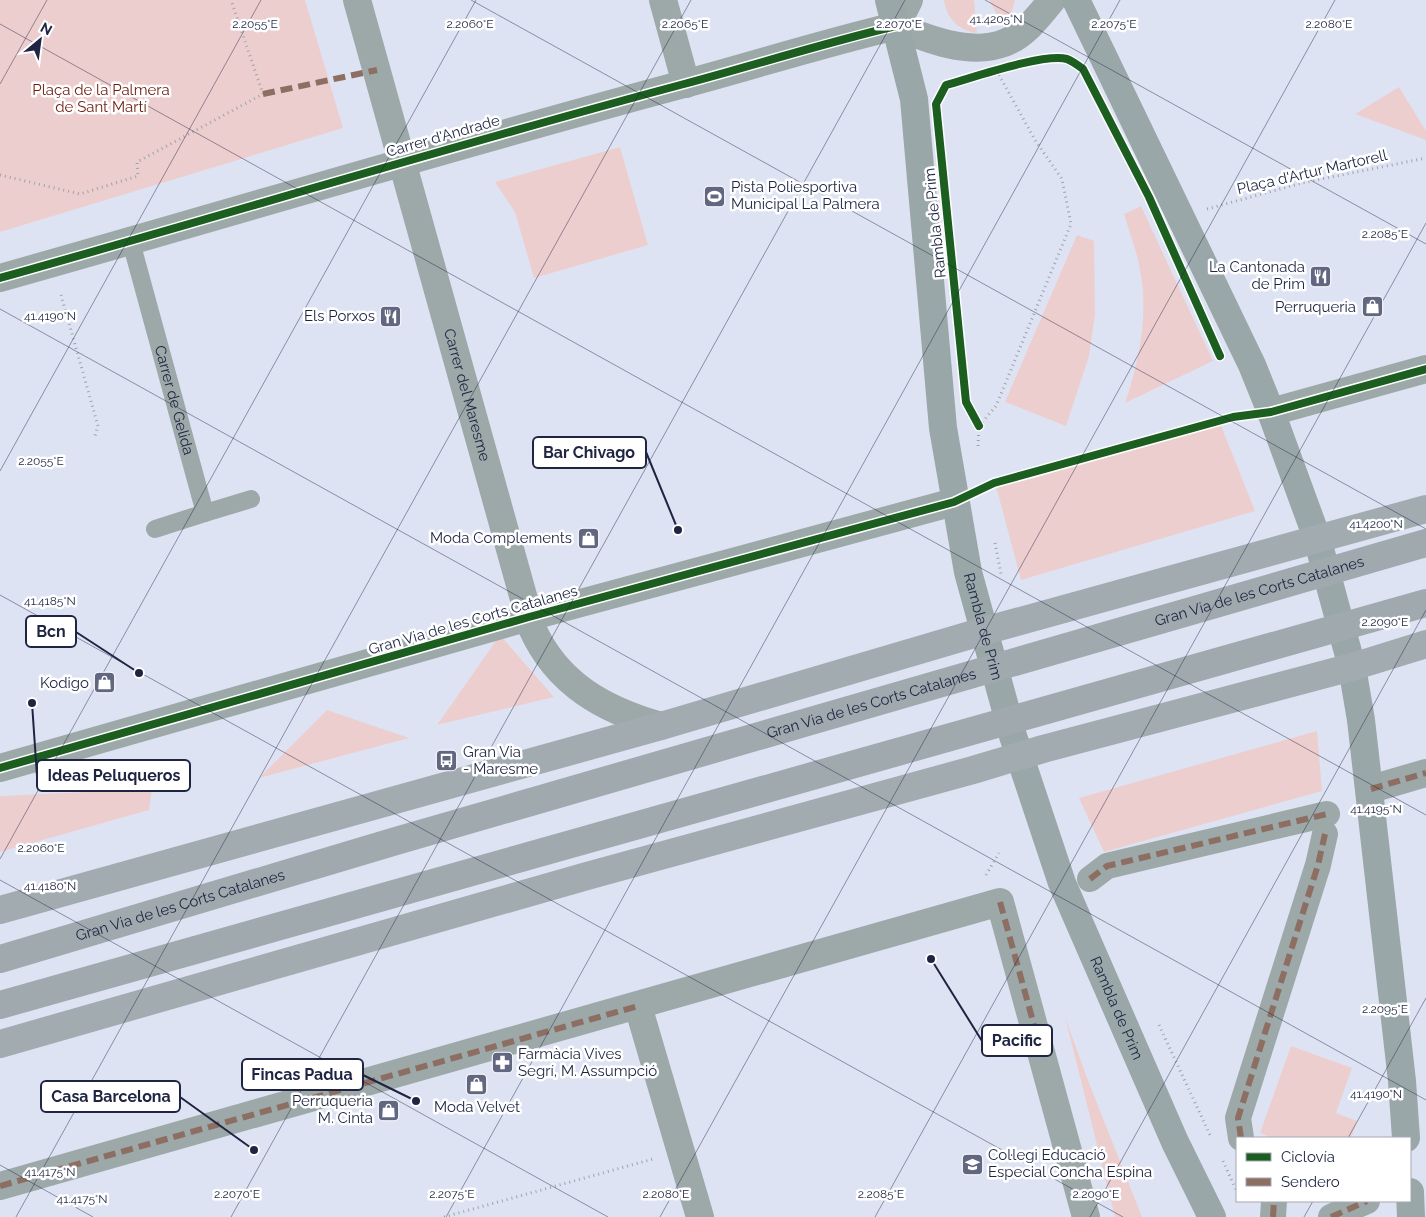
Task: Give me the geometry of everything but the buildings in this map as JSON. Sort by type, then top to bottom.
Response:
[{"type":"highway","name":"Gran Via de les Corts Catalanes","points":[[0,959],[396,841],[1426,543]]},
{"type":"highway","points":[[0,1005],[1426,603]]},
{"type":"main road","name":"Rambla de Prim","points":[[889,0],[914,100],[943,428],[954,502],[968,572],[986,640],[1016,746],[1062,882],[1175,1142],[1212,1217]]},
{"type":"main road","points":[[1076,0],[1252,365],[1271,412],[1319,547],[1349,656],[1370,788],[1402,1081],[1406,1137]]},
{"type":"main road","points":[[0,910],[661,726],[986,640],[1319,547],[1426,509]]},
{"type":"main road","points":[[0,1044],[568,881],[1016,746],[1349,656],[1426,644]]},
{"type":"main road","points":[[1410,1202],[1411,1217]]},
{"type":"street","name":"Carrer del Maresme","points":[[357,0],[529,617],[540,646],[551,663],[581,691],[628,717],[661,726]]},
{"type":"street","points":[[663,0],[686,84]]},
{"type":"street","points":[[909,0],[896,26],[929,40],[949,45],[978,47],[1003,44],[1022,32],[1052,0]]},
{"type":"street","name":"Carrer d'Andrade","points":[[0,278],[131,242],[402,161],[686,84],[825,43],[896,26]]},
{"type":"street","points":[[1271,412],[1426,369]]},
{"type":"street","name":"Gran Via de les Corts Catalanes","points":[[0,768],[529,617],[954,502]]},
{"type":"street","points":[[1370,788],[1426,773]]},
{"type":"street","points":[[1090,879],[1107,866],[1326,824],[1318,866],[1238,1118],[1241,1137]]},
{"type":"street","points":[[0,1186],[638,1006],[991,892],[1086,1217]]},
{"type":"street","points":[[638,1006],[700,1217]]},
{"type":"street","points":[[1273,1217],[1274,1202]]},
{"type":"street","points":[[1331,1217],[1365,1202]]},
{"type":"lane","name":"Carrer de Gelida","points":[[131,242],[205,513]]},
{"type":"lane","points":[[155,529],[251,499]]},
{"type":"path","points":[[0,175],[80,194],[138,176],[137,162],[263,94],[231,0]]},
{"type":"path","points":[[977,452],[980,426],[996,406],[1071,224],[1062,178],[1035,140],[996,70]]},
{"type":"path","points":[[61,295],[98,426],[95,436]]},
{"type":"path","points":[[975,418],[980,426]]},
{"type":"path","points":[[991,892],[999,853]]},
{"type":"path","points":[[1157,1022],[1212,1138]]},
{"type":"path","points":[[1220,1156],[1236,1190]]},
{"type":"path","points":[[444,1217],[657,1158]]},
{"type":"green space","name":"Plaça de la Palmera de Sant Martí","points":[[0,0],[305,0],[343,128],[0,232]]},
{"type":"green space","points":[[944,0],[974,0],[977,33],[965,30],[954,22],[947,12]]},
{"type":"green space","points":[[989,0],[1015,0],[1011,14],[1003,25]]},
{"type":"green space","points":[[1399,87],[1426,131],[1426,140],[1355,114]]},
{"type":"green space","points":[[620,147],[648,245],[534,278],[515,212],[495,182]]},
{"type":"green space","points":[[1141,206],[1213,361],[1125,403],[1135,371],[1141,337],[1143,287],[1139,263],[1124,214]]},
{"type":"green space","points":[[1077,235],[1094,241],[1095,314],[1089,356],[1066,426],[1005,402]]},
{"type":"green space","points":[[1220,423],[1255,511],[1021,580],[996,486]]},
{"type":"green space","points":[[500,635],[554,697],[437,725]]},
{"type":"green space","points":[[327,710],[409,738],[259,778]]},
{"type":"green space","points":[[1317,731],[1322,791],[1104,852],[1079,798]]},
{"type":"green space","points":[[152,789],[149,810],[0,852],[0,796]]},
{"type":"green space","points":[[1065,1017],[1089,1083],[1142,1217],[1115,1217]]},
{"type":"green space","points":[[1291,1046],[1352,1068],[1336,1113],[1357,1121],[1351,1137],[1270,1137],[1260,1133]]},
{"type":"marked path","points":[[263,94],[377,70]]},
{"type":"marked path","points":[[1371,789],[1426,773]]},
{"type":"marked path","points":[[1090,879],[1107,866],[1327,814]]},
{"type":"marked path","points":[[1241,1137],[1238,1118],[1318,865],[1325,834]]},
{"type":"marked path","points":[[1000,902],[1034,1025]]},
{"type":"marked path","points":[[0,1186],[638,1006]]},
{"type":"marked path","points":[[1273,1217],[1274,1202]]},
{"type":"marked path","points":[[1331,1217],[1365,1202]]},
{"type":"cycle path","points":[[0,278],[513,131],[896,26]]},
{"type":"cycle path","points":[[979,426],[966,402],[936,104],[946,85],[989,72],[1056,58],[1067,59],[1083,69],[1149,197],[1220,356]]},
{"type":"cycle path","points":[[0,768],[529,617],[954,502],[994,483],[1233,417],[1271,412],[1426,369]]},
{"type":"place","name":"Pista Poliesportiva Municipal La Palmera","points":[[715,196]]},
{"type":"place","name":"La Cantonada de Prim","points":[[1321,276]]},
{"type":"place","name":"Perruqueria","points":[[1372,307]]},
{"type":"place","name":"Els Porxos","points":[[391,316]]},
{"type":"place","name":"Bar Chivago","points":[[678,530]]},
{"type":"place","name":"Moda Complements","points":[[588,538]]},
{"type":"place","name":"Bcn","points":[[139,673]]},
{"type":"place","name":"Kodigo","points":[[105,683]]},
{"type":"place","name":"Ideas Peluqueros","points":[[32,703]]},
{"type":"place","name":"Gran Via - Maresme","points":[[447,761]]},
{"type":"place","name":"Pacific","points":[[931,959]]},
{"type":"place","name":"Farmàcia Vives Segrí, M. Assumpció","points":[[502,1063]]},
{"type":"place","name":"Moda Velvet","points":[[477,1084]]},
{"type":"place","name":"Fincas Padua","points":[[416,1101]]},
{"type":"place","name":"Perruqueria M. Cinta","points":[[389,1110]]},
{"type":"place","name":"Casa Barcelona","points":[[254,1150]]},
{"type":"place","name":"Col·legi Educació Especial Concha Espina","points":[[972,1164]]}]
